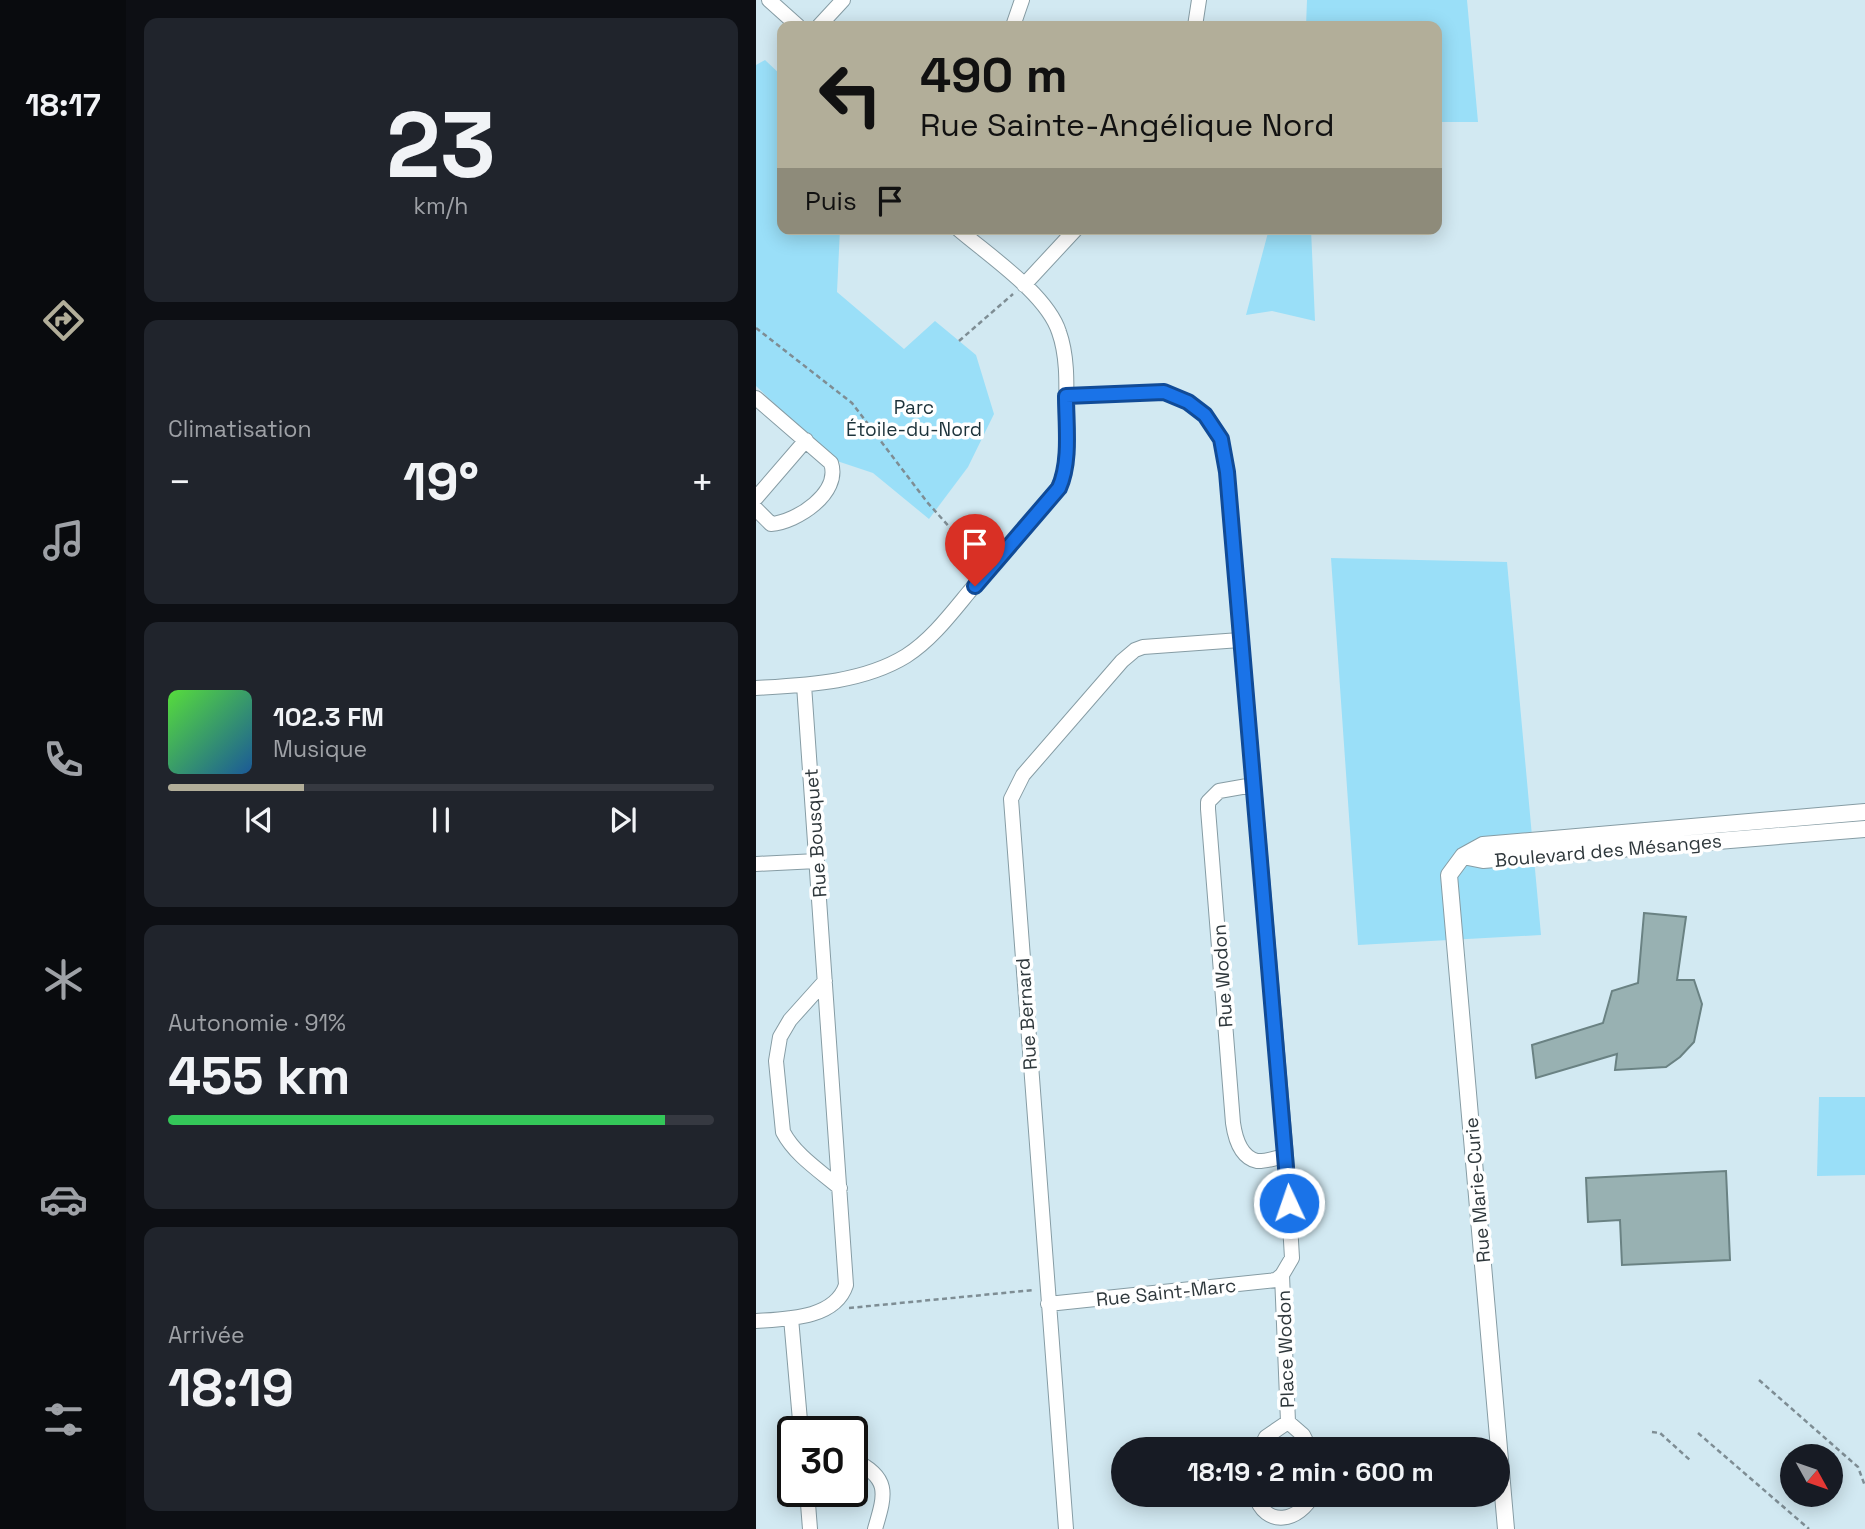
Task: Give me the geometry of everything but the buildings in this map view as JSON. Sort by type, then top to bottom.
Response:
[{"type":"street","points":[[824,21],[843,0]]},
{"type":"street","points":[[1015,21],[1022,0]]},
{"type":"street","points":[[1196,21],[1199,0]]},
{"type":"street","points":[[773,1],[794,21]]},
{"type":"street","points":[[756,688],[804,685],[875,670],[905,656],[933,634],[1053,495],[1062,481],[1066,450],[1066,396],[1065,359],[1059,329],[1046,305],[965,235]]},
{"type":"street","points":[[1024,285],[1070,235]]},
{"type":"street","points":[[1066,396],[1164,392],[1188,402],[1205,415],[1221,439],[1225,459],[1286,1156],[1293,1258],[1282,1275]]},
{"type":"street","points":[[756,398],[831,463],[834,471],[831,484],[805,512],[792,520],[771,524],[756,509]]},
{"type":"street","points":[[756,498],[806,440]]},
{"type":"street","name":"Rue Bernard","points":[[1066,1529],[1011,799],[1023,775],[1122,661],[1135,650],[1143,647],[1240,640]]},
{"type":"street","name":"Rue Bousquet","points":[[791,1318],[828,1308],[842,1296],[846,1285],[804,685]]},
{"type":"street","name":"Rue Wodon","points":[[1253,785],[1219,791],[1208,802],[1233,1123],[1237,1143],[1246,1154],[1257,1161],[1286,1156]]},
{"type":"street","name":"Boulevard des Mésanges","points":[[1463,856],[1483,845],[1865,812]]},
{"type":"street","name":"Boulevard des Mésanges","points":[[1463,856],[1483,860],[1865,829]]},
{"type":"street","name":"Rue Marie-Curie","points":[[1463,856],[1449,875],[1506,1529]]},
{"type":"street","points":[[756,864],[817,861]]},
{"type":"street","points":[[825,981],[782,1031],[776,1061],[781,1118],[787,1139],[797,1152],[840,1188]]},
{"type":"street","name":"Rue Saint-Marc","points":[[1048,1304],[1168,1290],[1267,1283],[1282,1275]]},
{"type":"street","name":"Place Wodon","points":[[1282,1275],[1288,1422],[1304,1437]]},
{"type":"street","points":[[756,1321],[791,1318],[800,1416]]},
{"type":"street","name":"Place Wodon","points":[[1266,1437],[1288,1422]]},
{"type":"street","points":[[868,1469],[881,1481],[880,1510],[875,1529]]},
{"type":"street","points":[[808,1507],[810,1529]]},
{"type":"street","points":[[1261,1507],[1275,1518],[1291,1517],[1306,1507]]},
{"type":"path","points":[[959,341],[1024,285]]},
{"type":"path","points":[[756,328],[852,403],[926,502],[989,570]]},
{"type":"path","points":[[846,1308],[1033,1289],[1048,1304]]},
{"type":"path","points":[[1759,1380],[1858,1467],[1865,1486]]},
{"type":"path","points":[[1652,1432],[1660,1433],[1691,1461]]},
{"type":"path","points":[[1698,1433],[1809,1529]]},
{"type":"green space","points":[[1307,0],[1467,0],[1478,122],[1442,122],[1442,21],[1306,21]]},
{"type":"green space","name":"Parc Étoile-du-Nord","points":[[765,60],[777,71],[777,235],[840,235],[837,292],[904,349],[935,321],[976,355],[994,414],[968,467],[929,519],[873,473],[834,460],[756,386],[756,65]]},
{"type":"green space","points":[[1267,235],[1311,235],[1315,321],[1272,311],[1246,315]]},
{"type":"green space","points":[[1331,558],[1507,562],[1541,935],[1358,945]]},
{"type":"green space","points":[[1819,1097],[1865,1097],[1865,1175],[1817,1176]]},
{"type":"route","points":[[975,586],[1059,488],[1065,468],[1066,396],[1164,392],[1188,402],[1205,415],[1221,439],[1227,472],[1289,1203]]}]
